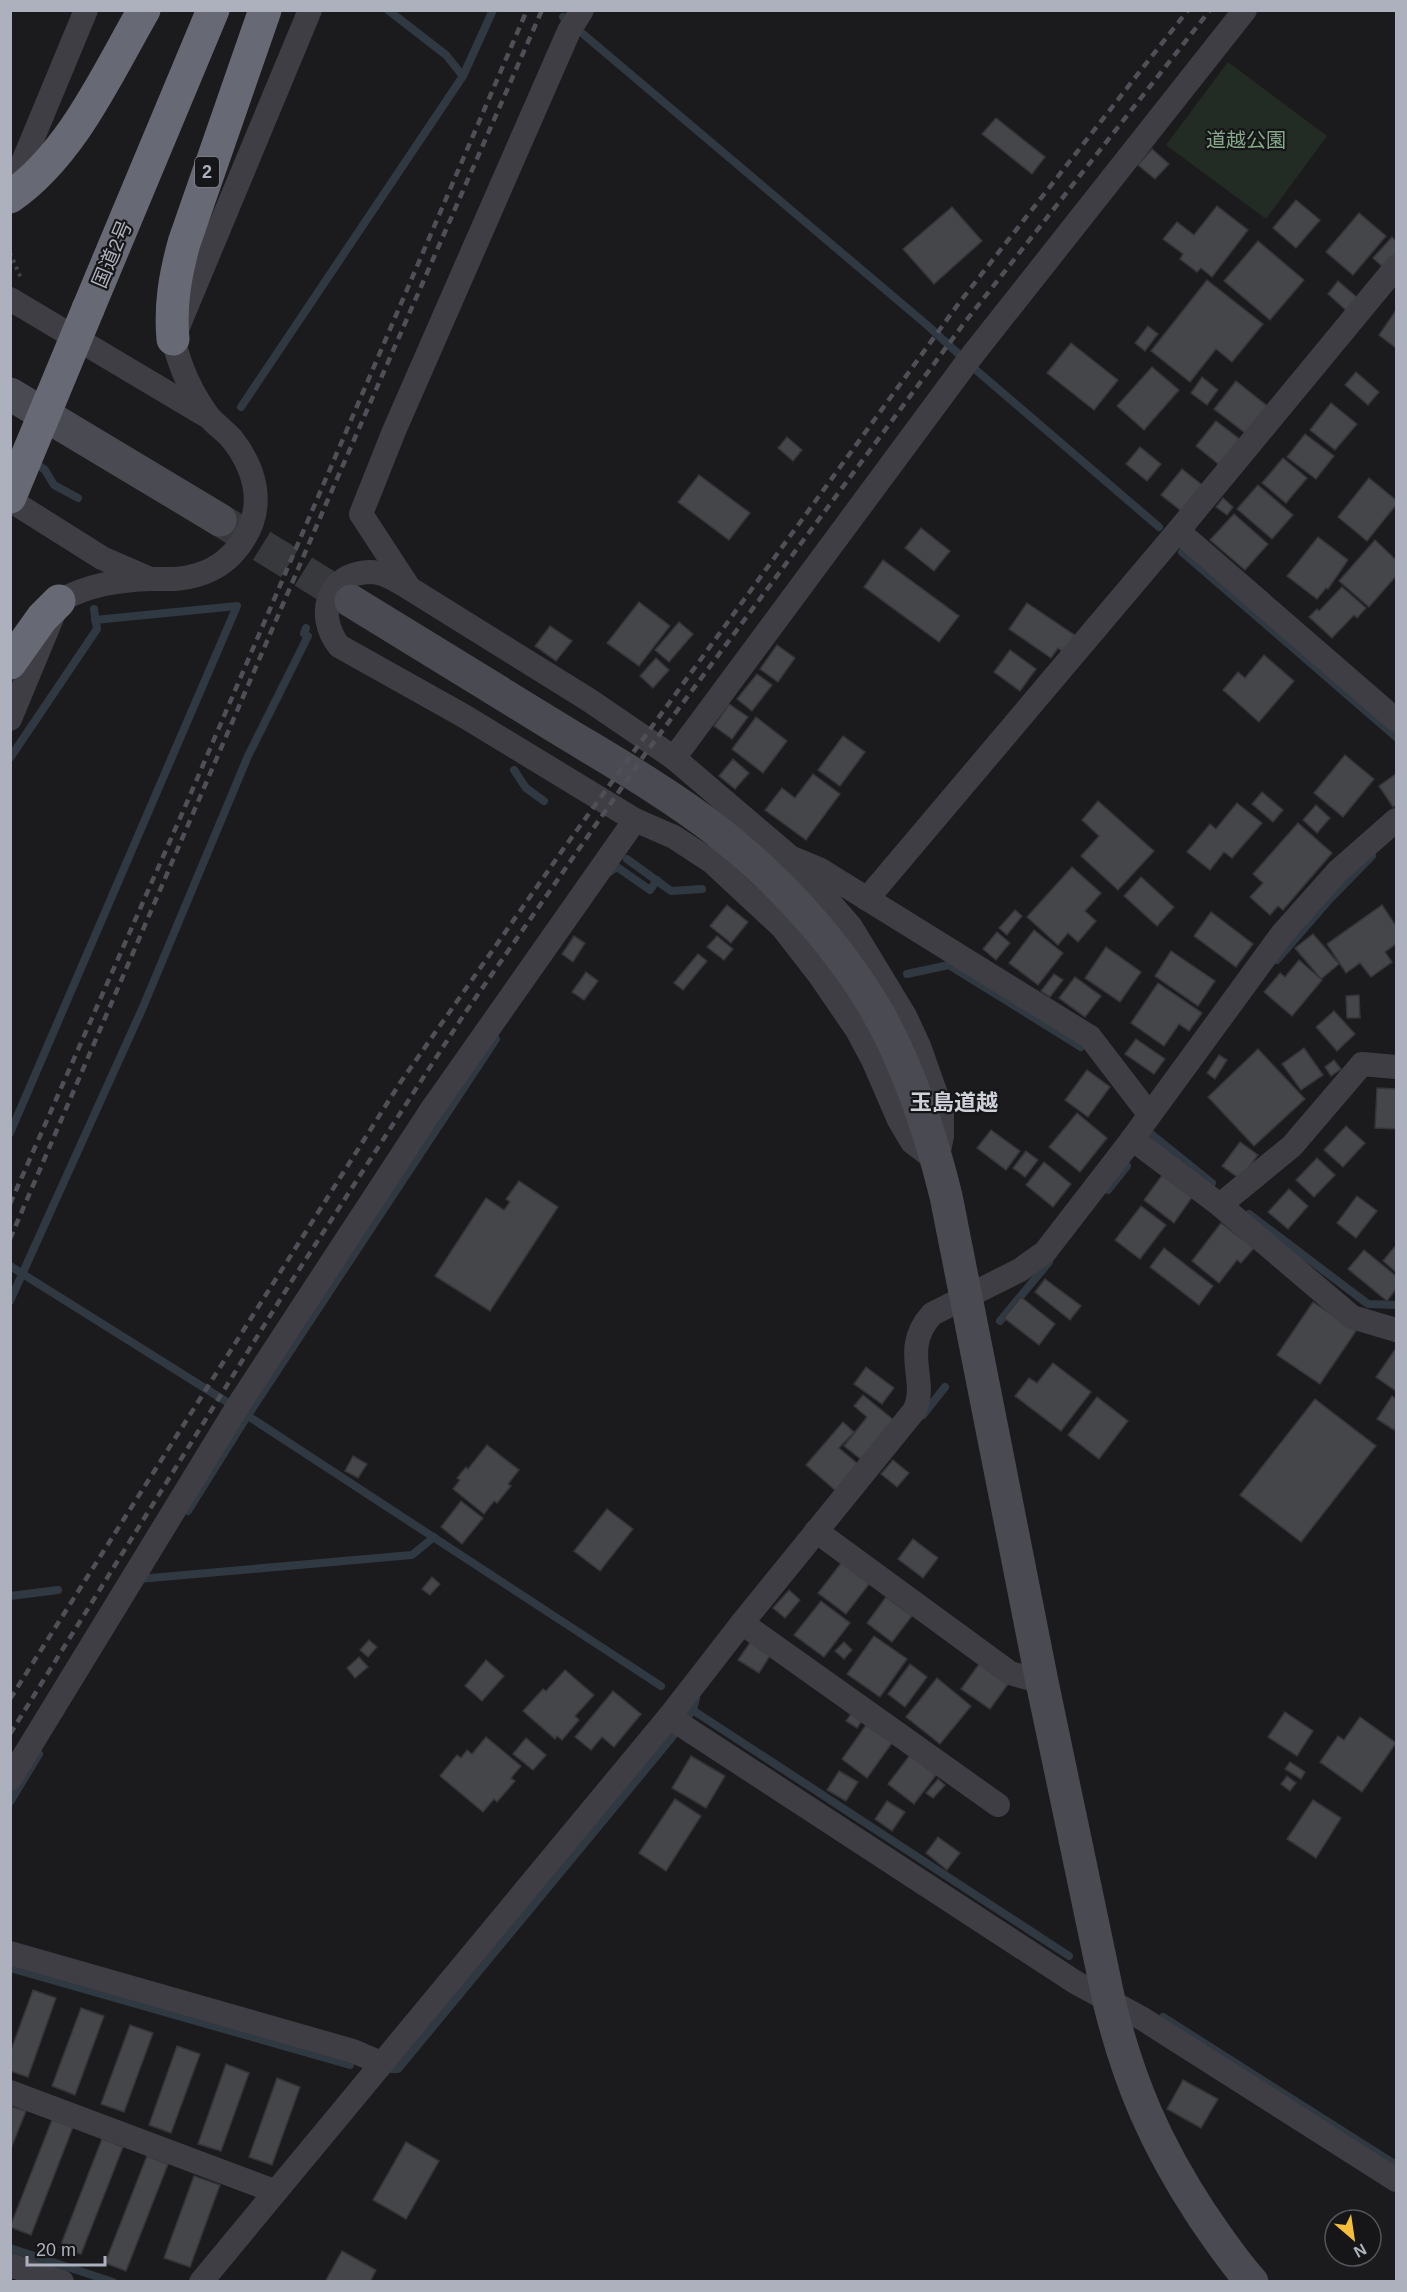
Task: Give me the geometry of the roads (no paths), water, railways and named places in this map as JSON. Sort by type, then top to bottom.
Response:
[{"type":"highway","points":[[10,195],[31,182],[57,153],[144,10]]},
{"type":"highway","name":"国道2号","points":[[10,498],[213,10]]},
{"type":"highway","name":"2","points":[[173,339],[171,310],[174,279],[184,243],[265,10]]},
{"type":"highway","points":[[10,663],[42,618],[59,602]]},
{"type":"street","points":[[10,195],[86,10]]},
{"type":"street","points":[[210,418],[188,384],[179,364],[173,339],[310,10]]},
{"type":"street","points":[[674,758],[967,362],[1245,10]]},
{"type":"street","points":[[409,588],[361,514],[394,431],[576,21]]},
{"type":"street","points":[[867,899],[1178,531],[1396,267]]},
{"type":"street","points":[[10,299],[210,418],[231,438],[251,473],[256,501],[251,527],[238,550],[212,569],[181,579],[150,579],[100,584],[76,592],[59,602],[10,719]]},
{"type":"street","points":[[10,394],[220,520]]},
{"type":"street","points":[[10,498],[102,558],[150,579]]},
{"type":"street","points":[[1178,531],[1396,720]]},
{"type":"street","points":[[372,572],[382,574],[409,588],[589,700],[674,758],[790,857],[851,927],[920,1046],[942,1111],[942,1136],[937,1161],[912,1142],[899,1120],[873,1060],[857,1030],[820,976],[782,927],[712,862],[674,837],[635,820],[464,716],[339,646],[330,635],[326,616],[327,606],[336,587],[358,573],[372,572]]},
{"type":"street","points":[[351,601],[653,788],[716,830],[787,894],[818,928],[874,1006],[899,1056],[937,1161],[967,1297],[1042,1682],[1122,2053],[1155,2136],[1174,2173],[1210,2227],[1252,2282]]},
{"type":"street","points":[[10,1779],[222,1431],[430,1112],[635,820]]},
{"type":"street","points":[[201,2282],[381,2063],[678,1723],[748,1627],[823,1536],[917,1406],[915,1352],[923,1324],[932,1314],[1020,1270],[1046,1252],[1282,934],[1338,871],[1396,820]]},
{"type":"street","points":[[790,857],[819,869],[1090,1036],[1149,1113]]},
{"type":"street","points":[[1220,1205],[1292,1146],[1362,1064],[1396,1067]]},
{"type":"street","points":[[1132,1139],[1220,1205],[1352,1317],[1396,1330]]},
{"type":"street","points":[[823,1536],[1010,1673],[1042,1682]]},
{"type":"street","points":[[748,1627],[998,1805]]},
{"type":"street","points":[[678,1723],[1065,1975],[1143,2019],[1396,2180]]},
{"type":"street","points":[[10,1953],[353,2051],[381,2063]]},
{"type":"street","points":[[10,2092],[274,2191]]},
{"type":"street","points":[[10,2265],[62,2282]]},
{"type":"waterway","points":[[388,10],[446,55],[463,76]]},
{"type":"waterway","points":[[241,407],[463,76],[493,10]]},
{"type":"waterway","points":[[563,17],[927,325],[1159,527]]},
{"type":"waterway","points":[[34,462],[45,470],[54,485],[78,498]]},
{"type":"waterway","points":[[1182,552],[1396,737]]},
{"type":"waterway","points":[[10,1133],[237,606],[95,620]]},
{"type":"waterway","points":[[10,758],[97,629],[94,609]]},
{"type":"waterway","points":[[10,1301],[143,1007],[248,756],[308,636],[304,634],[306,628]]},
{"type":"waterway","points":[[514,770],[526,788],[544,801]]},
{"type":"waterway","points":[[1277,960],[1329,900],[1372,856]]},
{"type":"waterway","points":[[627,859],[671,891],[702,889]]},
{"type":"waterway","points":[[608,873],[617,867],[650,890],[657,880]]},
{"type":"waterway","points":[[907,974],[949,965],[1081,1047]]},
{"type":"waterway","points":[[188,1511],[248,1415],[496,1039]]},
{"type":"waterway","points":[[1150,1133],[1212,1183]]},
{"type":"waterway","points":[[1108,1190],[1127,1166]]},
{"type":"waterway","points":[[1249,1214],[1368,1304],[1396,1305]]},
{"type":"waterway","points":[[1000,1321],[1049,1262]]},
{"type":"waterway","points":[[10,1266],[235,1407]]},
{"type":"waterway","points":[[923,1415],[945,1387]]},
{"type":"waterway","points":[[245,1414],[661,1686]]},
{"type":"waterway","points":[[139,1579],[412,1555],[434,1537]]},
{"type":"waterway","points":[[10,1596],[58,1590]]},
{"type":"waterway","points":[[391,2069],[398,2069],[669,1741],[693,1710],[696,1698]]},
{"type":"waterway","points":[[691,1709],[1069,1956]]},
{"type":"waterway","points":[[10,1802],[39,1754]]},
{"type":"waterway","points":[[10,1968],[350,2065]]},
{"type":"waterway","points":[[1163,2017],[1396,2165]]},
{"type":"waterway","points":[[10,2248],[113,2282]]},
{"type":"tunnel","points":[[220,520],[351,601]]},
{"type":"railway","points":[[10,1204],[188,800],[527,10]]},
{"type":"railway","points":[[10,1239],[326,504],[542,10]]},
{"type":"railway","points":[[10,1699],[400,1083],[564,848],[959,303],[1188,10]]},
{"type":"railway","points":[[10,1734],[293,1279],[465,1013],[645,754],[965,322],[1210,10]]},
{"type":"district","name":"玉島道越","points":[[954,1102]]},
{"type":"park label","name":"道越公園","points":[[1246,140]]}]
